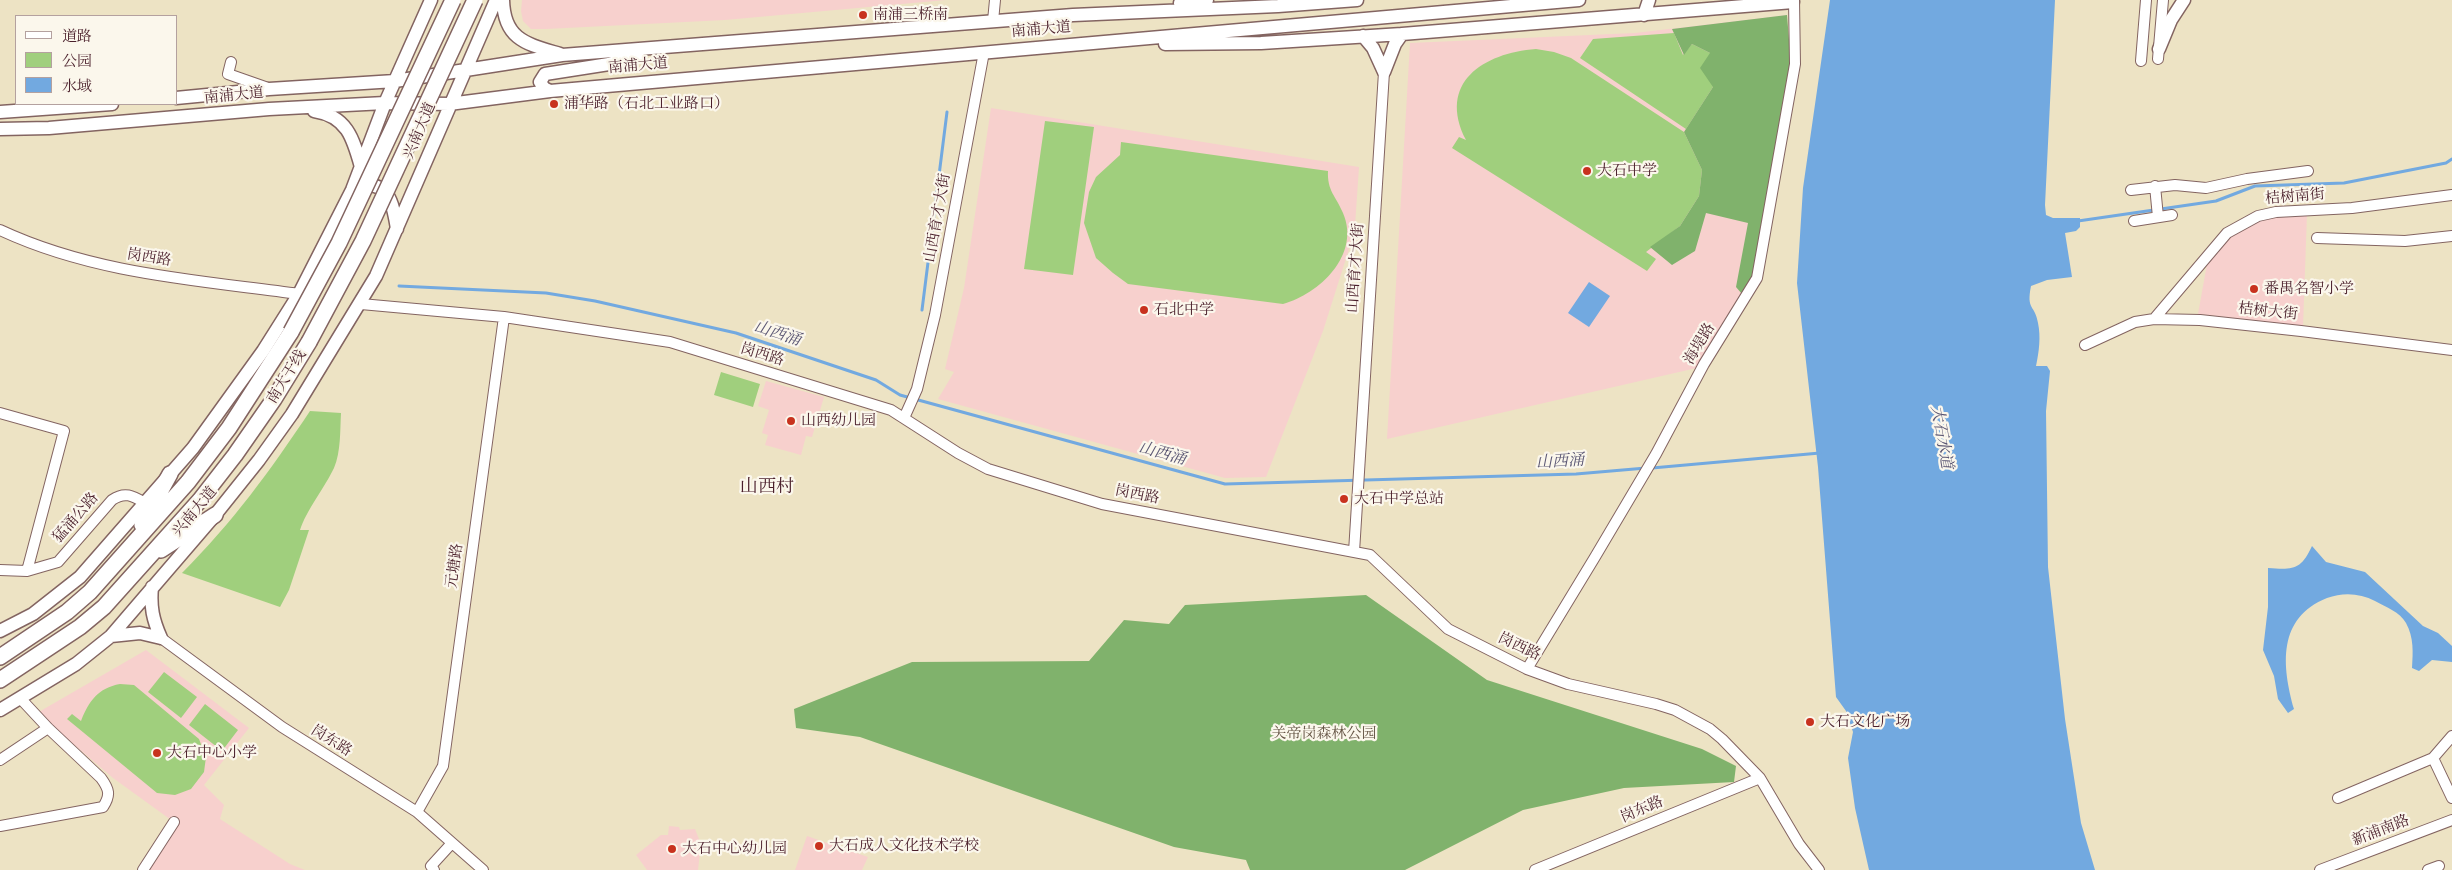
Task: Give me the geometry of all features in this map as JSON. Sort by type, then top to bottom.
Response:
[{"type":"highway","name":"南大干线","points":[[0,657],[67,612],[90,592],[210,455],[250,398],[291,332],[339,243],[453,0]]},
{"type":"highway","name":"南大干线","points":[[0,680],[80,627],[104,607],[200,500],[235,455],[274,399],[309,342],[364,241],[475,0]]},
{"type":"highway","points":[[128,549],[170,474]]},
{"type":"highway","points":[[143,562],[215,515]]},
{"type":"main road","points":[[0,632],[32,614],[80,578],[192,448],[263,351],[302,289],[352,190],[385,103],[431,0]]},
{"type":"main road","name":"兴南大道","points":[[0,710],[76,664],[111,636],[260,460],[292,414],[361,304],[376,276],[449,104],[496,0]]},
{"type":"main road","points":[[503,0],[506,23],[513,35],[529,44],[562,55]]},
{"type":"main road","points":[[1073,15],[1207,0]]},
{"type":"main road","name":"南浦大道","points":[[178,98],[269,89],[395,81],[562,55],[1073,15],[1278,6],[1357,0]]},
{"type":"main road","name":"南浦大道","points":[[0,129],[49,128],[269,109],[385,103],[449,104],[550,91],[1579,0]]},
{"type":"main road","points":[[1644,15],[1649,0]]},
{"type":"main road","points":[[2159,54],[2171,20],[2184,0]]},
{"type":"main road","points":[[1065,45],[1261,44],[1644,15],[1794,1]]},
{"type":"main road","points":[[1384,72],[1395,44],[1402,34]]},
{"type":"main road","points":[[1364,36],[1373,48],[1384,72]]},
{"type":"main road","points":[[550,91],[544,88],[540,82],[545,74],[609,64],[667,48]]},
{"type":"main road","points":[[269,89],[260,96],[259,101],[269,109],[304,110],[327,113],[333,117],[349,131],[361,167]]},
{"type":"main road","points":[[0,112],[98,105]]},
{"type":"main road","points":[[352,190],[371,185],[381,188],[392,202],[397,229]]},
{"type":"main road","points":[[152,588],[150,606],[152,620],[161,638]]},
{"type":"main road","points":[[111,636],[140,634],[161,638]]},
{"type":"street","points":[[993,22],[995,0]]},
{"type":"street","points":[[2141,61],[2146,0]]},
{"type":"street","points":[[2159,54],[2163,0]]},
{"type":"street","name":"海堤路","points":[[1527,669],[1656,454],[1704,364],[1757,278],[1796,64],[1794,1]]},
{"type":"street","name":"山西育才大街","points":[[904,418],[917,389],[935,315],[984,52]]},
{"type":"street","points":[[231,62],[228,74],[269,89]]},
{"type":"street","name":"山西育才大街","points":[[1354,552],[1384,72]]},
{"type":"street","points":[[2131,190],[2175,185],[2206,188],[2247,179],[2308,171]]},
{"type":"street","points":[[2155,186],[2158,217]]},
{"type":"street","name":"桔树南街","points":[[2154,319],[2227,234],[2258,216],[2276,212],[2352,208],[2452,195]]},
{"type":"street","points":[[2134,221],[2172,215]]},
{"type":"street","name":"岗西路","points":[[0,230],[51,251],[90,263],[127,271],[302,289]]},
{"type":"street","points":[[2317,238],[2405,241],[2452,236]]},
{"type":"street","name":"岗西路","points":[[361,304],[504,317],[670,342],[891,410],[958,453],[988,468],[1102,504],[1370,555],[1448,629],[1527,669],[1568,684],[1675,710],[1693,719],[1722,739],[1760,778],[1799,844],[1818,870]]},
{"type":"street","name":"元塘路","points":[[417,812],[443,766],[504,317]]},
{"type":"street","name":"桔树大街","points":[[2085,345],[2135,322],[2154,319],[2200,320],[2452,350]]},
{"type":"street","points":[[0,413],[64,431],[27,571]]},
{"type":"street","name":"猛涌公路","points":[[0,570],[27,571],[58,562],[112,500],[120,495],[131,494],[145,503]]},
{"type":"street","name":"岗东路","points":[[161,638],[282,727],[417,812],[483,870]]},
{"type":"street","points":[[0,826],[103,807],[109,798],[108,788],[102,778],[48,728],[20,698]]},
{"type":"street","points":[[0,760],[48,728]]},
{"type":"street","points":[[2338,798],[2432,758],[2452,736]]},
{"type":"street","points":[[2432,758],[2452,798]]},
{"type":"street","name":"岗东路","points":[[1535,870],[1760,778]]},
{"type":"street","name":"新浦南路","points":[[2320,870],[2452,820]]},
{"type":"street","points":[[143,870],[174,822]]},
{"type":"street","points":[[434,870],[431,866],[452,843]]},
{"type":"street","points":[[2428,870],[2439,866]]},
{"type":"shaded area","points":[[522,0],[946,0],[725,20],[531,29],[523,21],[521,11]]},
{"type":"shaded area","name":"大石中学","points":[[1787,15],[1752,277],[1701,367],[1387,439],[1410,43],[1635,33]]},
{"type":"shaded area","name":"石北中学","points":[[991,108],[1359,167],[1355,225],[1349,249],[1323,331],[1266,477],[1225,478],[938,399],[954,372],[945,369],[964,288]]},
{"type":"shaded area","name":"番禺名智小学","points":[[2307,214],[2303,326],[2198,314],[2207,264],[2219,247],[2241,226],[2275,215]]},
{"type":"shaded area","name":"山西幼儿园","points":[[766,381],[824,397],[812,437],[806,436],[801,455],[765,445],[768,435],[762,433],[769,410],[758,406]]},
{"type":"shaded area","name":"大石中心小学","points":[[146,650],[249,728],[204,785],[224,805],[220,819],[290,864],[305,870],[149,870],[178,825],[113,778],[37,713]]},
{"type":"shaded area","name":"大石中心幼儿园","points":[[669,826],[679,827],[680,830],[695,829],[701,844],[698,870],[647,870],[636,855],[661,835],[668,835]]},
{"type":"shaded area","name":"大石成人文化技术学校","points":[[807,836],[868,857],[862,870],[795,870]]},
{"type":"green space","points":[[1787,15],[1791,64],[1752,277],[1742,294],[1736,287],[1748,223],[1706,213],[1695,251],[1672,265],[1650,247],[1680,226],[1699,196],[1702,170],[1684,132],[1713,87],[1700,68],[1710,53],[1692,44],[1684,55],[1672,29]]},
{"type":"green space","points":[[1674,33],[1683,55],[1692,44],[1710,53],[1713,87],[1686,129],[1580,58],[1593,39]]},
{"type":"green space","points":[[1536,49],[1554,52],[1571,58],[1684,132],[1702,170],[1699,196],[1680,226],[1646,252],[1656,259],[1647,271],[1452,148],[1459,137],[1466,140],[1459,120],[1457,102],[1461,87],[1470,75],[1483,65],[1499,57]]},
{"type":"green space","points":[[1045,121],[1094,127],[1073,275],[1024,269]]},
{"type":"green space","points":[[1121,142],[1328,171],[1330,189],[1343,213],[1347,229],[1346,244],[1341,258],[1323,282],[1297,299],[1283,304],[1128,284],[1096,258],[1084,223],[1089,192],[1096,177],[1120,155]]},
{"type":"green space","points":[[721,372],[760,384],[753,407],[714,395]]},
{"type":"green space","points":[[310,411],[341,413],[339,448],[334,468],[300,530],[309,530],[289,590],[280,607],[182,573],[218,535],[250,495]]},
{"type":"green space","name":"关帝岗森林公园","points":[[1366,595],[1487,680],[1702,749],[1736,766],[1734,782],[1624,788],[1523,810],[1405,870],[1250,870],[1246,860],[1174,847],[860,737],[796,728],[794,709],[912,662],[1089,661],[1124,620],[1169,624],[1185,605]]},
{"type":"green space","points":[[164,672],[197,697],[181,718],[148,692]]},
{"type":"green space","points":[[120,684],[134,685],[199,739],[206,757],[204,772],[191,789],[175,795],[157,793],[67,719],[72,714],[81,721],[87,707],[95,696],[112,686]]},
{"type":"green space","points":[[205,704],[238,730],[222,751],[189,725]]},
{"type":"water","name":"大石水道","points":[[1830,0],[2055,0],[2046,215],[2053,218],[2080,218],[2080,227],[2076,231],[2065,233],[2072,277],[2047,280],[2031,286],[2030,304],[2037,317],[2039,328],[2036,366],[2047,366],[2050,371],[2046,411],[2048,567],[2065,719],[2081,823],[2095,870],[1869,870],[1855,808],[1848,758],[1853,732],[1846,711],[1836,697],[1818,467],[1797,283],[1803,188]]},
{"type":"water","points":[[1589,282],[1610,296],[1589,327],[1568,313]]},
{"type":"water","points":[[2312,546],[2326,562],[2365,572],[2423,626],[2438,633],[2452,646],[2452,662],[2432,660],[2419,671],[2412,668],[2412,640],[2406,623],[2400,616],[2363,596],[2351,594],[2333,596],[2311,607],[2299,618],[2291,631],[2287,645],[2286,660],[2287,676],[2294,709],[2288,713],[2278,699],[2274,676],[2263,650],[2268,607],[2268,568],[2284,569],[2295,567],[2304,560]]},
{"type":"waterway","points":[[922,310],[947,112]]},
{"type":"waterway","points":[[2078,221],[2216,201],[2255,186],[2344,183],[2446,163],[2452,159]]},
{"type":"waterway","name":"山西涌","points":[[399,286],[546,293],[595,301],[736,333],[876,380],[900,395],[1225,484],[1576,474],[1646,468]]},
{"type":"waterway","name":"山西涌","points":[[1652,468],[1820,453]]},
{"type":"place","name":"南浦三桥南","points":[[863,15]]},
{"type":"place","name":"浦华路（石北工业路口）","points":[[554,104]]},
{"type":"place","name":"大石中学","points":[[1587,171]]},
{"type":"place","name":"番禺名智小学","points":[[2254,289]]},
{"type":"place","name":"石北中学","points":[[1144,310]]},
{"type":"place","name":"山西幼儿园","points":[[791,421]]},
{"type":"place","name":"大石中学总站","points":[[1344,499]]},
{"type":"place","name":"大石文化广场","points":[[1810,722]]},
{"type":"place","name":"大石中心小学","points":[[157,753]]},
{"type":"place","name":"大石成人文化技术学校","points":[[819,846]]},
{"type":"place","name":"大石中心幼儿园","points":[[672,849]]},
{"type":"district","name":"山西村","points":[[767,488]]}]
